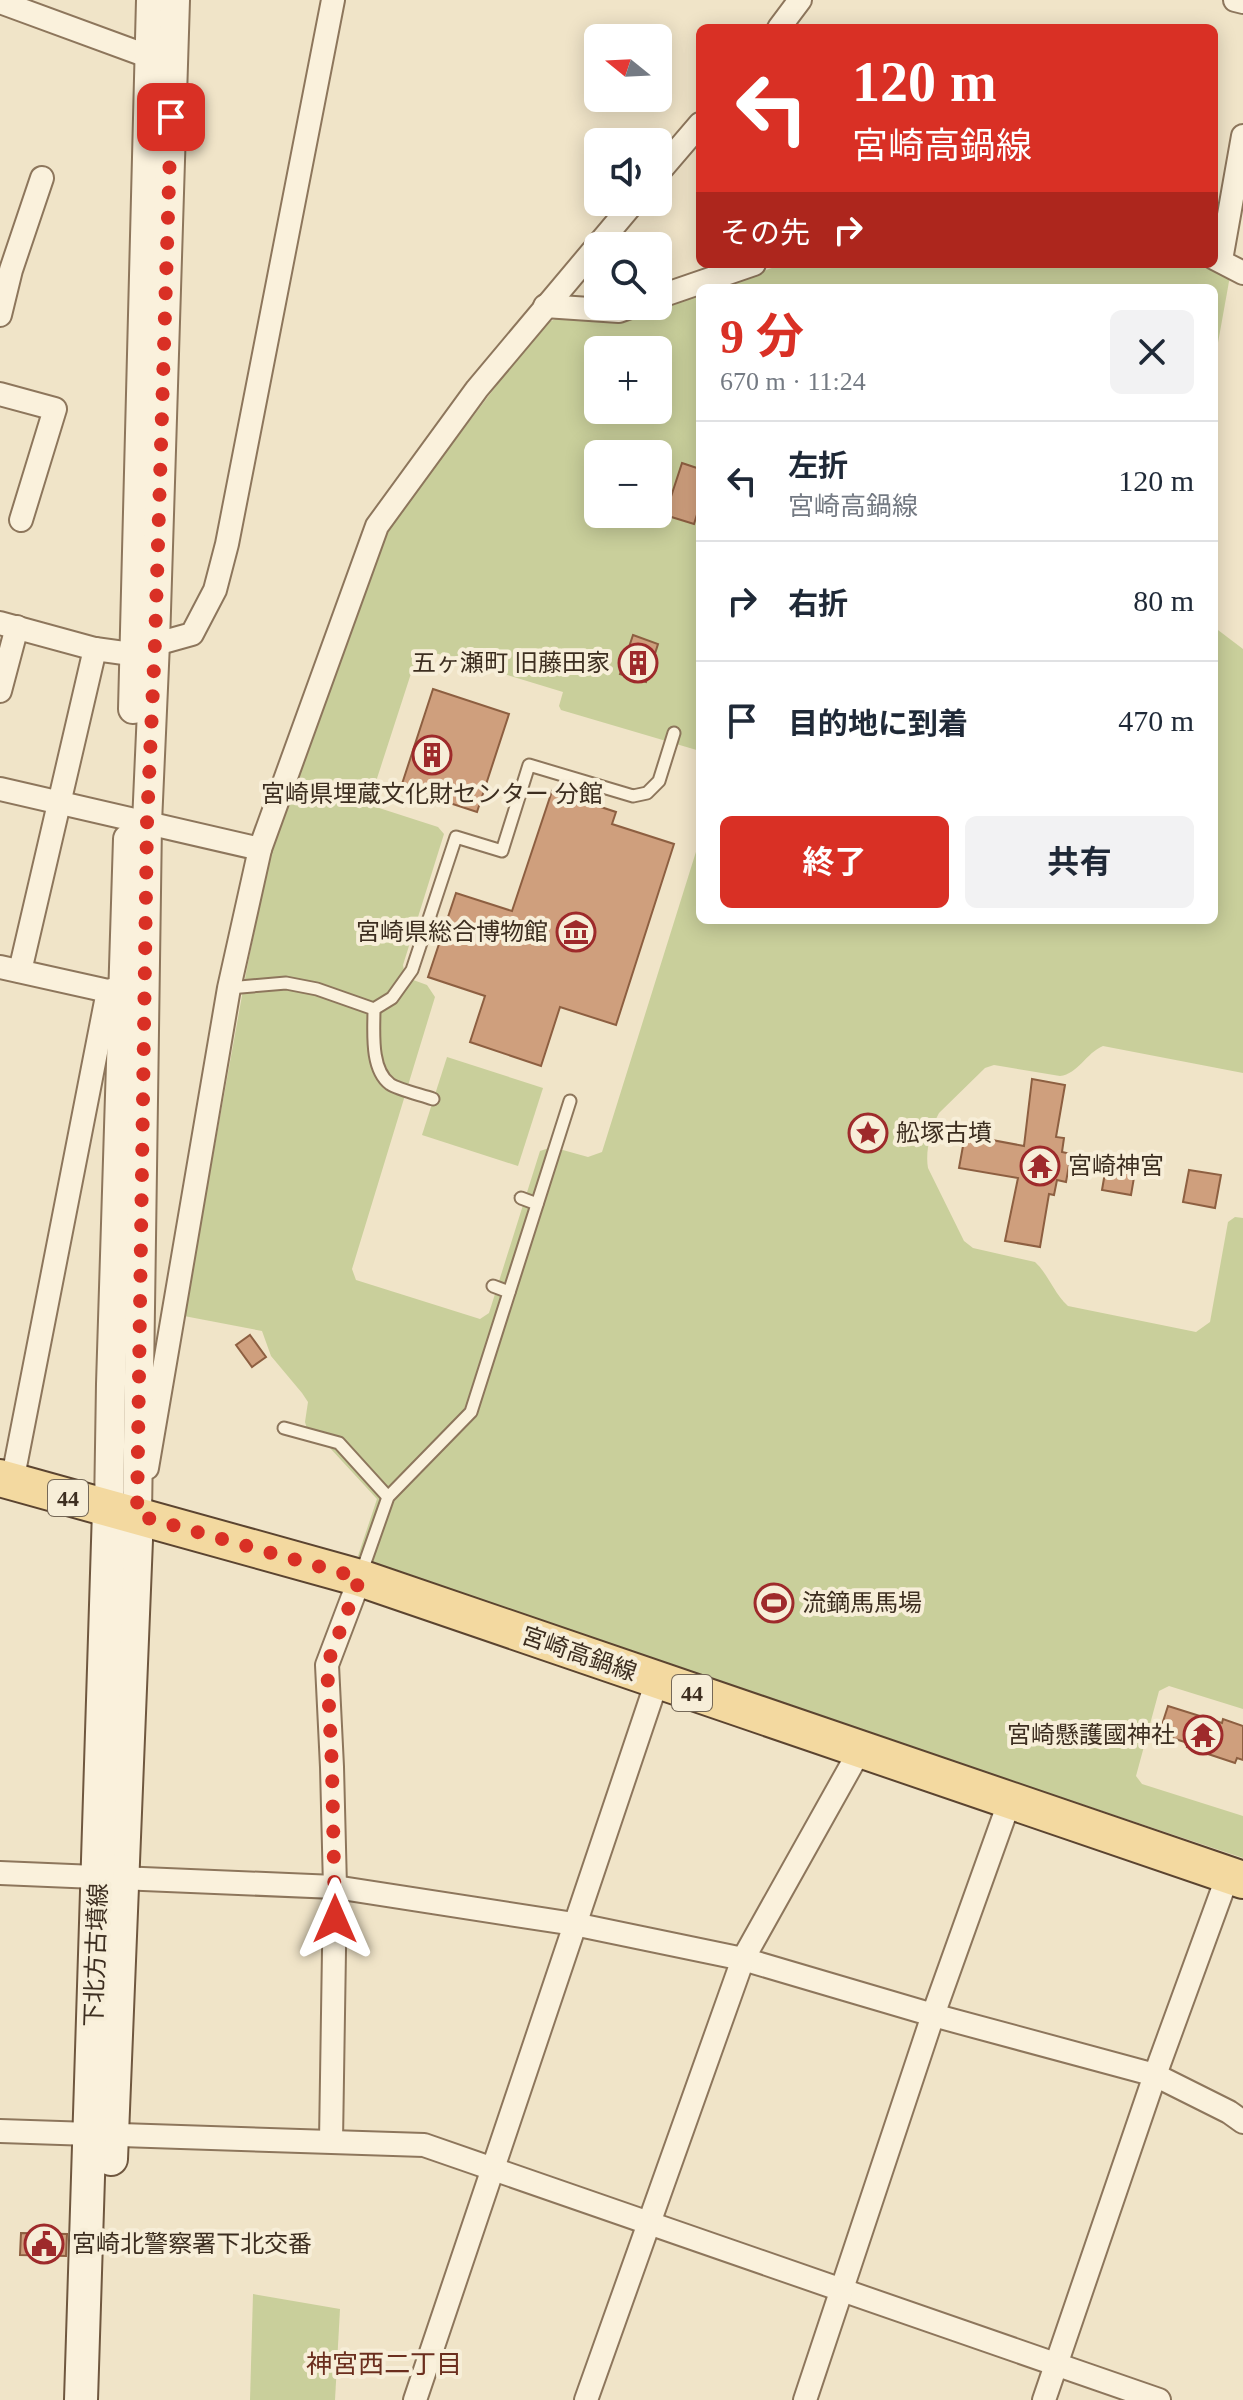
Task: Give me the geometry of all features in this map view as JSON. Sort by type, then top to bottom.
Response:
[{"type":"main road","name":"宮崎高鍋線","points":[[6,1480],[360,1578],[1235,1878]]},
{"type":"main road","name":"下北方古墳線","points":[[81,2400],[101,2134],[123,1512]]},
{"type":"main road","name":"下北方古墳線","points":[[101,2134],[102,2400]]},
{"type":"street","points":[[145,646],[151,0]]},
{"type":"street","points":[[123,1512],[138,821],[175,0]]},
{"type":"street","points":[[0,691],[8,625],[95,649],[124,653],[192,634],[215,590],[232,522],[333,0]]},
{"type":"street","points":[[782,24],[800,0]]},
{"type":"street","points":[[1235,0],[1243,2]]},
{"type":"street","points":[[0,2],[150,57]]},
{"type":"street","points":[[672,157],[696,129]]},
{"type":"street","points":[[1218,254],[1243,136]]},
{"type":"street","points":[[0,315],[3,289],[42,178]]},
{"type":"street","points":[[123,1512],[148,1466],[229,988],[260,849],[377,526],[477,389],[622,216]]},
{"type":"street","points":[[1218,260],[1243,273]]},
{"type":"street","points":[[672,292],[742,268]]},
{"type":"street","points":[[545,306],[584,309]]},
{"type":"street","points":[[0,394],[55,409],[21,520]]},
{"type":"street","points":[[95,649],[59,803],[10,969],[115,989]]},
{"type":"street","points":[[0,789],[260,849]]},
{"type":"street","points":[[6,1480],[115,989],[138,821]]},
{"type":"street","points":[[115,989],[123,1512]]},
{"type":"street","points":[[331,2141],[335,1887],[327,1665],[360,1578]]},
{"type":"street","points":[[415,2400],[657,1681]]},
{"type":"street","points":[[586,2400],[743,1959],[860,1750]]},
{"type":"street","points":[[805,2400],[933,2015],[1010,1800]]},
{"type":"street","points":[[0,1873],[335,1887],[574,1924],[743,1959],[933,2015],[1155,2075],[1243,2122]]},
{"type":"street","points":[[1044,2400],[1155,2075],[1235,1878]]},
{"type":"street","points":[[0,2131],[424,2145],[1159,2400]]},
{"type":"lane","points":[[374,1009],[392,998],[412,970],[456,837],[502,851],[529,765],[633,796],[647,793],[659,781],[674,733]]},
{"type":"lane","points":[[229,988],[286,983],[317,989],[374,1009]]},
{"type":"lane","points":[[374,1009],[377,1064],[390,1084],[433,1099]]},
{"type":"lane","points":[[360,1578],[388,1497],[471,1412],[570,1101]]},
{"type":"lane","points":[[521,1198],[537,1204]]},
{"type":"lane","points":[[493,1286],[509,1292]]},
{"type":"lane","points":[[284,1428],[339,1443],[388,1497]]},
{"type":"green space","points":[[772,268],[1205,268],[1230,276],[1218,343],[1218,284],[726,284]]},
{"type":"green space","points":[[696,294],[696,750],[561,710],[559,706],[563,692],[425,650],[417,655],[370,800],[376,807],[438,827],[444,834],[403,965],[405,977],[427,985],[435,997],[352,1269],[356,1280],[480,1319],[489,1313],[540,1151],[552,1147],[588,1157],[602,1152],[696,852],[696,924],[1218,924],[1218,630],[1243,649],[1243,1073],[1103,1046],[1072,1071],[1060,1076],[994,1065],[985,1068],[939,1113],[929,1140],[927,1162],[964,1241],[973,1248],[1035,1262],[1068,1306],[1196,1332],[1210,1322],[1228,1222],[1235,1217],[1243,1218],[1243,1709],[1169,1686],[1159,1691],[1136,1776],[1142,1784],[1243,1816],[1243,1858],[368,1569],[358,1556],[377,1499],[330,1448],[310,1439],[305,1422],[308,1402],[271,1356],[262,1331],[184,1316],[271,850],[383,536],[542,325],[558,318],[617,323],[625,320],[672,320],[672,303]]},
{"type":"green space","points":[[447,1057],[543,1088],[518,1166],[422,1135]]},
{"type":"green space","points":[[253,2294],[340,2309],[335,2400],[250,2400]]},
{"type":"building","points":[[682,463],[696,468],[694,524],[672,517],[672,494]]},
{"type":"building","name":"五ヶ瀬町 旧藤田家","points":[[633,635],[658,644],[646,682],[620,674]]},
{"type":"building","name":"宮崎県埋蔵文化財センター 分館","points":[[433,689],[509,714],[477,812],[401,787]]},
{"type":"building","name":"宮崎県総合博物館","points":[[552,791],[616,812],[612,824],[674,844],[616,1025],[560,1007],[541,1066],[470,1042],[485,996],[428,977],[456,893],[512,911]]},
{"type":"building","points":[[1032,1079],[1065,1085],[1056,1137],[1064,1138],[1062,1152],[1071,1154],[1066,1182],[1057,1180],[1054,1195],[1049,1194],[1040,1247],[1005,1241],[1018,1178],[959,1168],[965,1135],[1024,1146]]},
{"type":"building","points":[[1108,1155],[1137,1160],[1131,1195],[1102,1190]]},
{"type":"building","points":[[1189,1170],[1221,1175],[1215,1208],[1183,1202]]},
{"type":"building","points":[[250,1335],[266,1357],[252,1367],[236,1345]]},
{"type":"building","name":"宮崎懸護國神社","points":[[1168,1706],[1222,1723],[1223,1719],[1243,1726],[1243,1760],[1237,1758],[1235,1763],[1159,1734]]},
{"type":"building","name":"宮崎北警察署下北交番","points":[[21,2233],[67,2234],[66,2256],[20,2255]]},
{"type":"place","name":"五ヶ瀬町 旧藤田家","points":[[638,663]]},
{"type":"place","name":"宮崎県埋蔵文化財センター 分館","points":[[432,755]]},
{"type":"place","name":"宮崎県総合博物館","points":[[576,932]]},
{"type":"place","name":"舩塚古墳","points":[[868,1133]]},
{"type":"place","name":"宮崎神宮","points":[[1040,1166]]},
{"type":"place","name":"流鏑馬馬場","points":[[774,1603]]},
{"type":"place","name":"宮崎懸護國神社","points":[[1203,1735]]},
{"type":"place","name":"宮崎北警察署下北交番","points":[[44,2244]]},
{"type":"district","name":"神宮西二丁目","points":[[384,2364]]},
{"type":"route","points":[[171,117],[147,823],[137,1515],[360,1578],[327,1665],[335,1919]]}]
